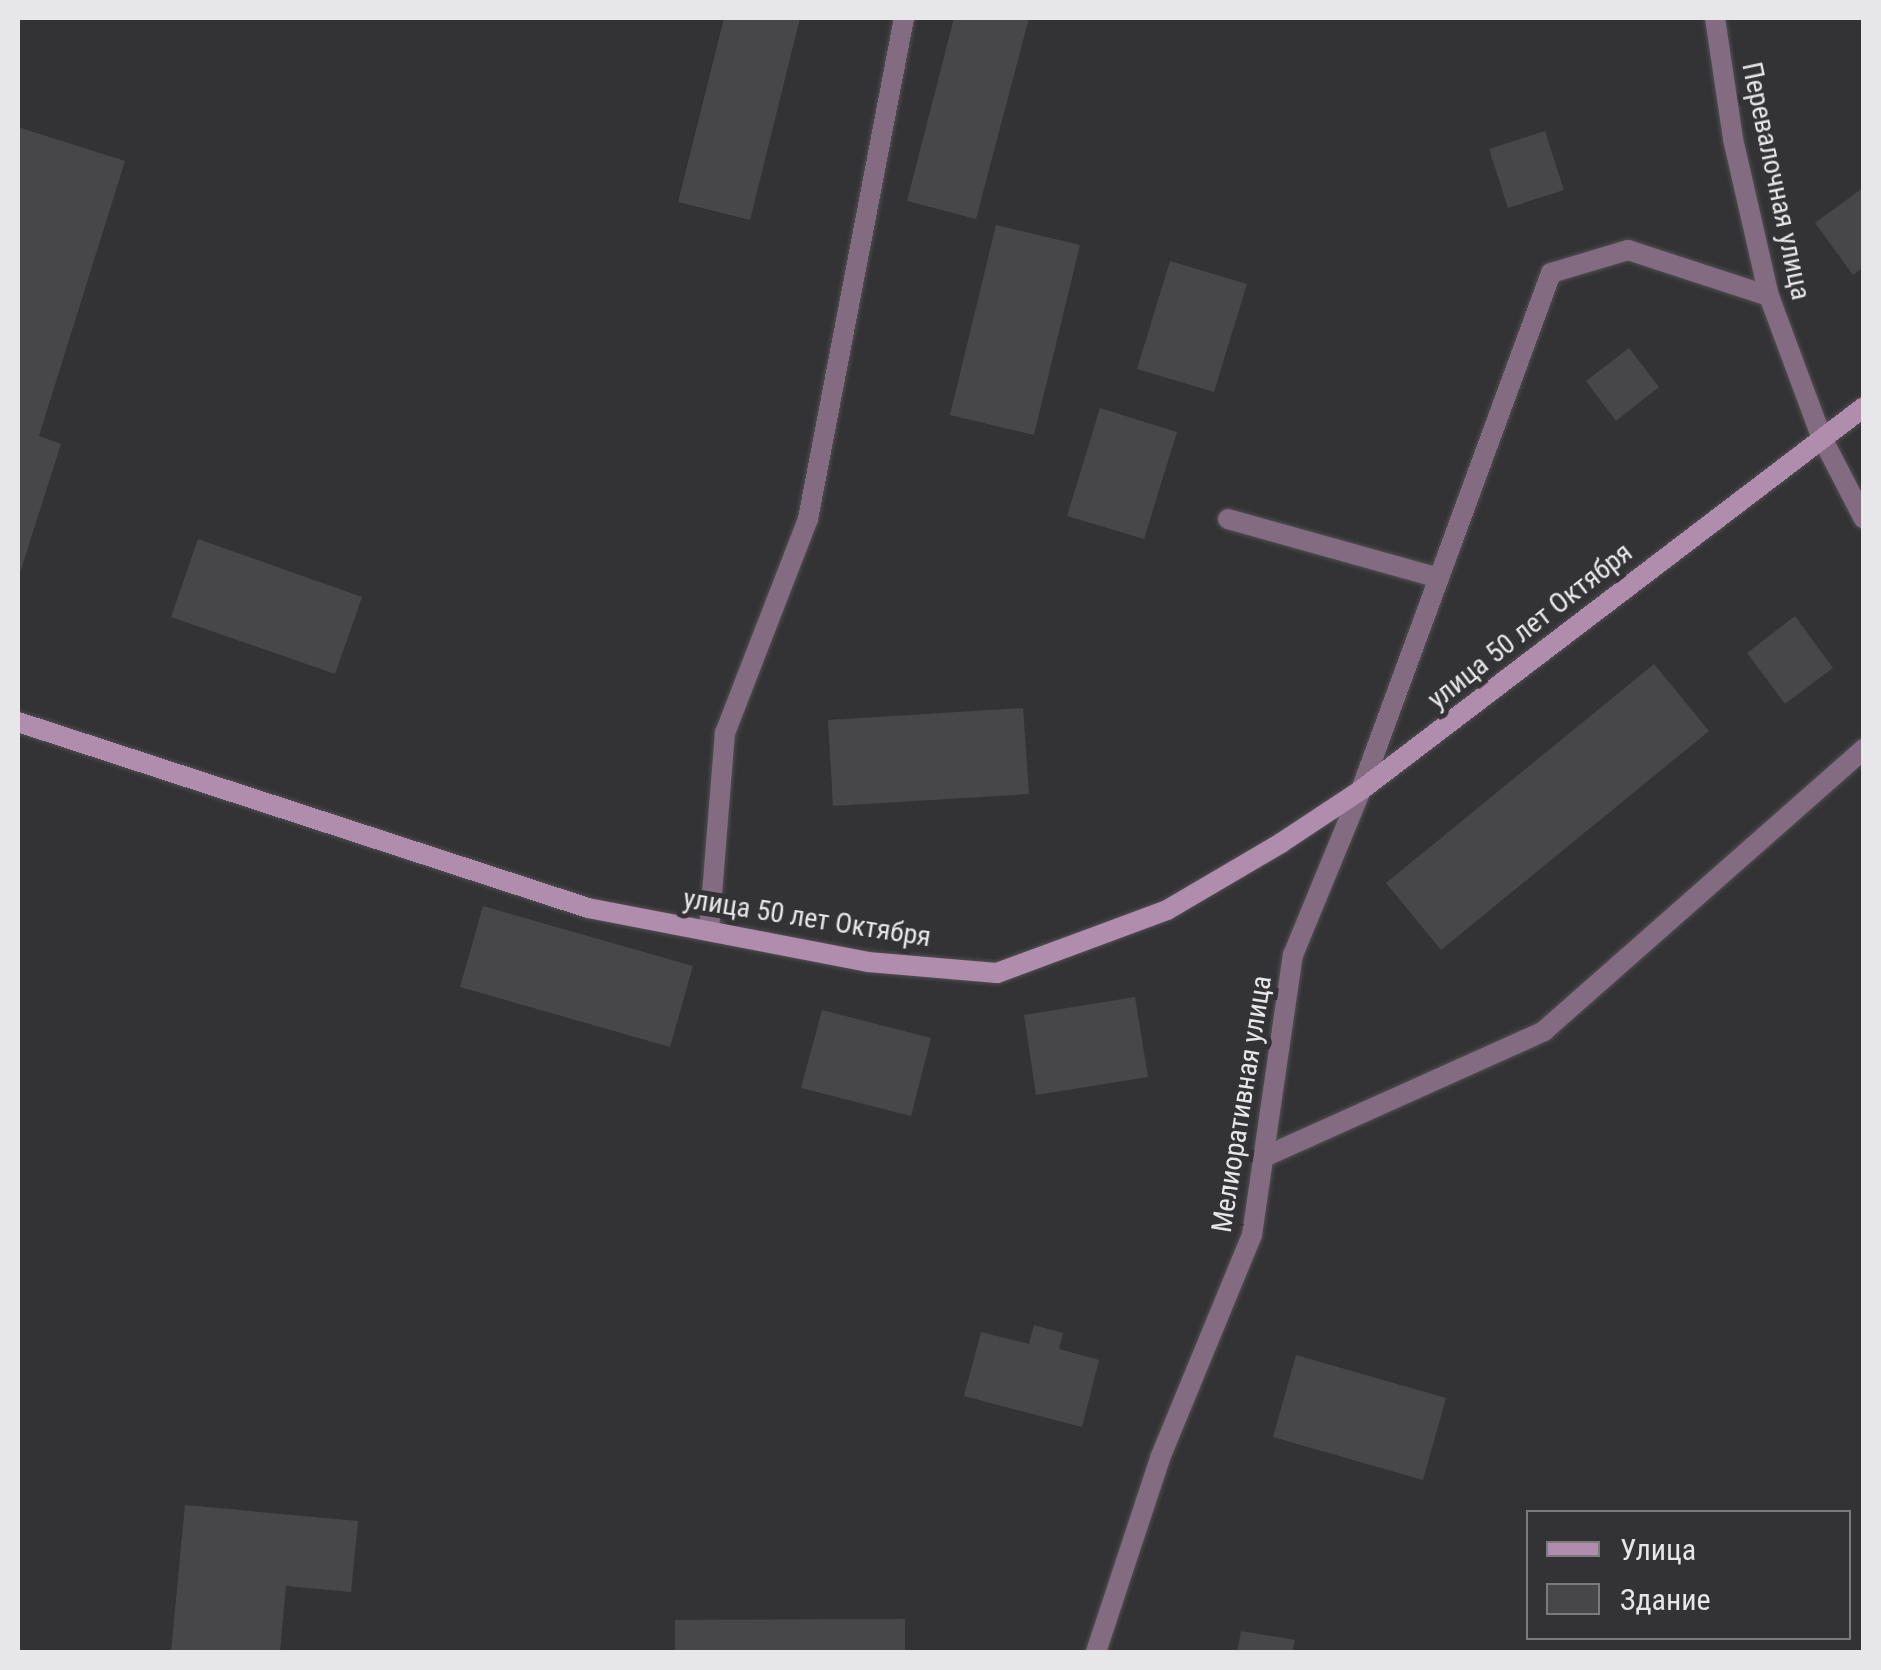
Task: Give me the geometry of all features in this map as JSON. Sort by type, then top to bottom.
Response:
[{"type":"main road","name":"улица 50 лет Октября","points":[[18,722],[588,908],[868,962],[997,973],[1167,910],[1361,790],[1864,407]]},
{"type":"street","points":[[709,931],[725,733],[808,519],[904,18]]},
{"type":"street","name":"Перевалочная улица","points":[[1715,18],[1733,138],[1769,296],[1821,436],[1864,519]]},
{"type":"street","name":"Мелиоративная улица","points":[[1096,1652],[1160,1458],[1252,1235],[1294,956],[1361,790],[1551,273],[1628,250],[1769,296]]},
{"type":"street","points":[[1228,519],[1439,578]]},
{"type":"street","points":[[1264,1157],[1544,1031],[1864,749]]},
{"type":"building","points":[[724,18],[800,18],[750,220],[678,202]]},
{"type":"building","points":[[954,18],[1029,18],[976,219],[907,201]]},
{"type":"building","points":[[18,127],[125,161],[39,436],[61,444],[18,579]]},
{"type":"building","points":[[1545,131],[1564,190],[1508,208],[1489,149]]},
{"type":"building","points":[[1864,187],[1864,267],[1853,275],[1815,223]]},
{"type":"building","points":[[996,225],[1080,245],[1034,435],[950,415]]},
{"type":"building","points":[[1170,261],[1247,284],[1214,392],[1137,369]]},
{"type":"building","points":[[1629,348],[1659,387],[1616,421],[1586,381]]},
{"type":"building","points":[[1100,408],[1177,432],[1144,539],[1067,516]]},
{"type":"building","points":[[198,539],[362,597],[335,674],[171,617]]},
{"type":"building","points":[[1795,616],[1833,668],[1785,704],[1747,653]]},
{"type":"building","points":[[1654,664],[1709,731],[1441,950],[1386,883]]},
{"type":"building","points":[[1023,708],[1029,794],[833,806],[828,720]]},
{"type":"building","points":[[483,906],[693,966],[670,1047],[460,987]]},
{"type":"building","points":[[1135,997],[1148,1077],[1036,1095],[1024,1015]]},
{"type":"building","points":[[822,1010],[931,1038],[911,1116],[801,1088]]},
{"type":"building","points":[[1034,1325],[1063,1333],[1059,1349],[1099,1360],[1082,1427],[964,1396],[981,1332],[1029,1344]]},
{"type":"building","points":[[1296,1355],[1446,1398],[1423,1480],[1273,1437]]},
{"type":"building","points":[[185,1505],[358,1521],[351,1592],[286,1586],[280,1652],[171,1652]]},
{"type":"building","points":[[905,1619],[905,1652],[675,1652],[675,1620]]},
{"type":"building","points":[[1241,1631],[1295,1640],[1292,1652],[1237,1652]]}]
